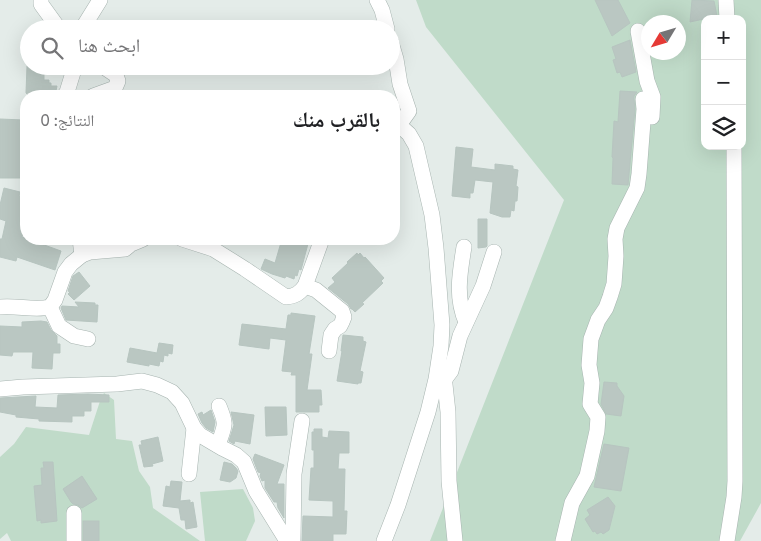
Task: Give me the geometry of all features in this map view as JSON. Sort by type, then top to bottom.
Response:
[{"type":"street","points":[[41,0],[41,4],[53,20]]},
{"type":"street","points":[[88,20],[100,0]]},
{"type":"street","points":[[377,0],[385,20]]},
{"type":"street","points":[[726,0],[727,15]]},
{"type":"street","points":[[638,30],[647,81],[653,97],[648,144],[639,174]]},
{"type":"street","points":[[68,90],[72,75]]},
{"type":"street","points":[[110,90],[115,88],[118,81],[116,75]]},
{"type":"street","points":[[399,75],[409,111],[400,121]]},
{"type":"street","points":[[563,541],[572,503],[587,476],[597,431],[598,417],[590,404],[592,383],[589,365],[591,339],[598,320],[606,308],[614,284],[615,239],[618,228],[637,188],[644,109],[643,100]]},
{"type":"street","points":[[384,541],[398,505],[428,412],[436,379],[442,325],[432,215],[416,146],[409,134],[400,128]]},
{"type":"street","points":[[727,541],[735,481],[734,150]]},
{"type":"street","points":[[81,245],[82,255]]},
{"type":"street","points":[[0,307],[11,306],[40,310],[50,307],[55,300],[65,272],[82,255],[90,252],[125,249],[130,245]]},
{"type":"street","points":[[206,245],[286,297],[295,296],[306,286],[320,245]]},
{"type":"street","points":[[464,246],[459,293],[462,312],[466,322]]},
{"type":"street","points":[[444,381],[451,371],[460,336],[483,286],[494,252]]},
{"type":"street","points":[[306,286],[316,290],[342,311],[344,317],[340,326],[331,335],[329,351]]},
{"type":"street","points":[[50,307],[59,326],[74,336],[88,339]]},
{"type":"street","points":[[440,346],[448,412],[449,481],[455,541]]},
{"type":"street","points":[[0,389],[117,384],[142,381],[172,392],[182,404],[194,428],[200,434],[236,455],[244,462],[256,491],[287,541]]},
{"type":"street","points":[[218,445],[225,425],[219,406]]},
{"type":"street","points":[[292,541],[294,474],[302,421]]},
{"type":"street","points":[[188,474],[194,428]]},
{"type":"street","points":[[74,513],[74,541]]},
{"type":"green space","points":[[416,0],[761,0],[761,503],[740,541],[430,541],[564,200],[426,27]]},
{"type":"green space","points":[[104,393],[114,400],[116,439],[132,441],[139,471],[150,487],[153,508],[200,541],[11,541],[7,533],[0,539],[0,457],[14,444],[26,427],[89,435]]},
{"type":"green space","points":[[243,489],[253,508],[255,521],[246,541],[205,541],[200,492]]},
{"type":"building","points":[[595,0],[618,0],[630,23],[612,36]]},
{"type":"building","points":[[692,0],[714,1],[717,15],[701,15],[701,20],[690,22]]},
{"type":"building","points":[[630,40],[636,72],[622,77],[620,72],[617,73],[613,60],[616,59],[612,47]]},
{"type":"building","points":[[27,75],[44,75],[44,80],[49,80],[51,86],[57,86],[56,90],[26,90]]},
{"type":"building","points":[[620,91],[637,92],[634,96],[635,109],[628,185],[612,184],[614,121],[618,122]]},
{"type":"building","points":[[0,119],[20,120],[20,178],[0,178]]},
{"type":"building","points":[[456,147],[473,149],[471,167],[495,170],[495,164],[513,166],[513,169],[518,170],[517,201],[515,201],[514,211],[511,210],[510,217],[502,217],[490,213],[493,182],[475,180],[473,193],[470,193],[470,198],[452,196]]},
{"type":"building","points":[[4,188],[20,192],[20,245],[44,245],[61,251],[55,270],[17,257],[16,261],[0,257],[0,239],[2,239],[6,221],[0,219],[0,205]]},
{"type":"building","points":[[478,219],[487,219],[486,247],[478,248]]},
{"type":"building","points":[[280,245],[308,245],[301,270],[299,269],[294,279],[286,276],[285,278],[261,269],[265,259],[275,263]]},
{"type":"building","points":[[357,253],[365,257],[384,278],[381,281],[383,283],[355,312],[328,288],[335,282],[332,278]]},
{"type":"building","points":[[79,272],[90,286],[74,300],[68,294],[70,292],[68,291],[73,276]]},
{"type":"building","points":[[75,302],[95,303],[95,305],[98,305],[97,322],[66,320],[61,308],[62,306],[79,307]]},
{"type":"building","points":[[291,313],[315,316],[309,354],[312,354],[307,390],[321,390],[322,405],[319,405],[319,412],[296,412],[296,375],[291,375],[292,372],[282,371],[286,340],[270,338],[269,349],[239,345],[242,324],[286,329],[288,315],[291,315]]},
{"type":"building","points":[[22,322],[47,322],[57,336],[57,344],[60,344],[60,353],[53,353],[52,369],[32,368],[33,352],[13,352],[12,356],[0,355],[0,326],[22,327]]},
{"type":"building","points":[[343,335],[363,337],[363,341],[366,342],[360,371],[363,372],[361,383],[337,381]]},
{"type":"building","points":[[159,343],[173,345],[172,354],[164,355],[163,362],[160,361],[159,366],[127,362],[130,348],[157,353]]},
{"type":"building","points":[[604,382],[617,383],[624,396],[621,416],[606,414],[601,404]]},
{"type":"building","points":[[58,395],[109,395],[109,402],[91,402],[91,411],[84,411],[84,416],[72,416],[72,422],[39,421],[39,419],[16,417],[16,415],[0,412],[0,398],[36,396],[35,407],[57,408]]},
{"type":"building","points":[[265,407],[286,407],[287,435],[266,436]]},
{"type":"building","points":[[211,410],[215,422],[213,432],[206,428],[198,414],[202,412],[203,415]]},
{"type":"building","points":[[231,412],[254,415],[250,444],[235,441],[234,444],[229,441],[234,425]]},
{"type":"building","points":[[314,429],[322,429],[322,437],[328,438],[329,431],[349,432],[349,453],[339,453],[338,469],[345,469],[344,511],[347,511],[346,534],[333,534],[333,541],[302,541],[303,516],[333,517],[333,501],[309,500],[311,468],[314,468],[312,432],[314,432]]},
{"type":"building","points":[[158,437],[163,461],[152,464],[153,466],[144,467],[139,445],[142,445],[141,441]]},
{"type":"building","points":[[604,444],[629,448],[621,491],[594,487]]},
{"type":"building","points":[[255,454],[284,465],[277,484],[284,484],[284,518],[277,502],[274,502],[265,488],[265,480],[262,481],[261,473],[258,472],[253,459]]},
{"type":"building","points":[[43,462],[53,462],[57,521],[41,523],[41,520],[37,521],[34,486],[42,485],[41,468],[44,468]]},
{"type":"building","points":[[224,462],[232,464],[238,471],[236,478],[230,482],[220,480]]},
{"type":"building","points":[[82,476],[97,499],[82,508],[71,502],[63,489]]},
{"type":"building","points":[[171,481],[182,482],[180,501],[190,500],[190,503],[193,502],[197,527],[186,529],[185,520],[181,520],[179,508],[163,506],[166,486],[170,487]]},
{"type":"building","points":[[608,497],[615,506],[609,530],[603,534],[601,532],[597,534],[595,531],[593,532],[585,519],[590,515],[587,510]]},
{"type":"building","points":[[83,521],[99,521],[99,541],[83,541]]}]
